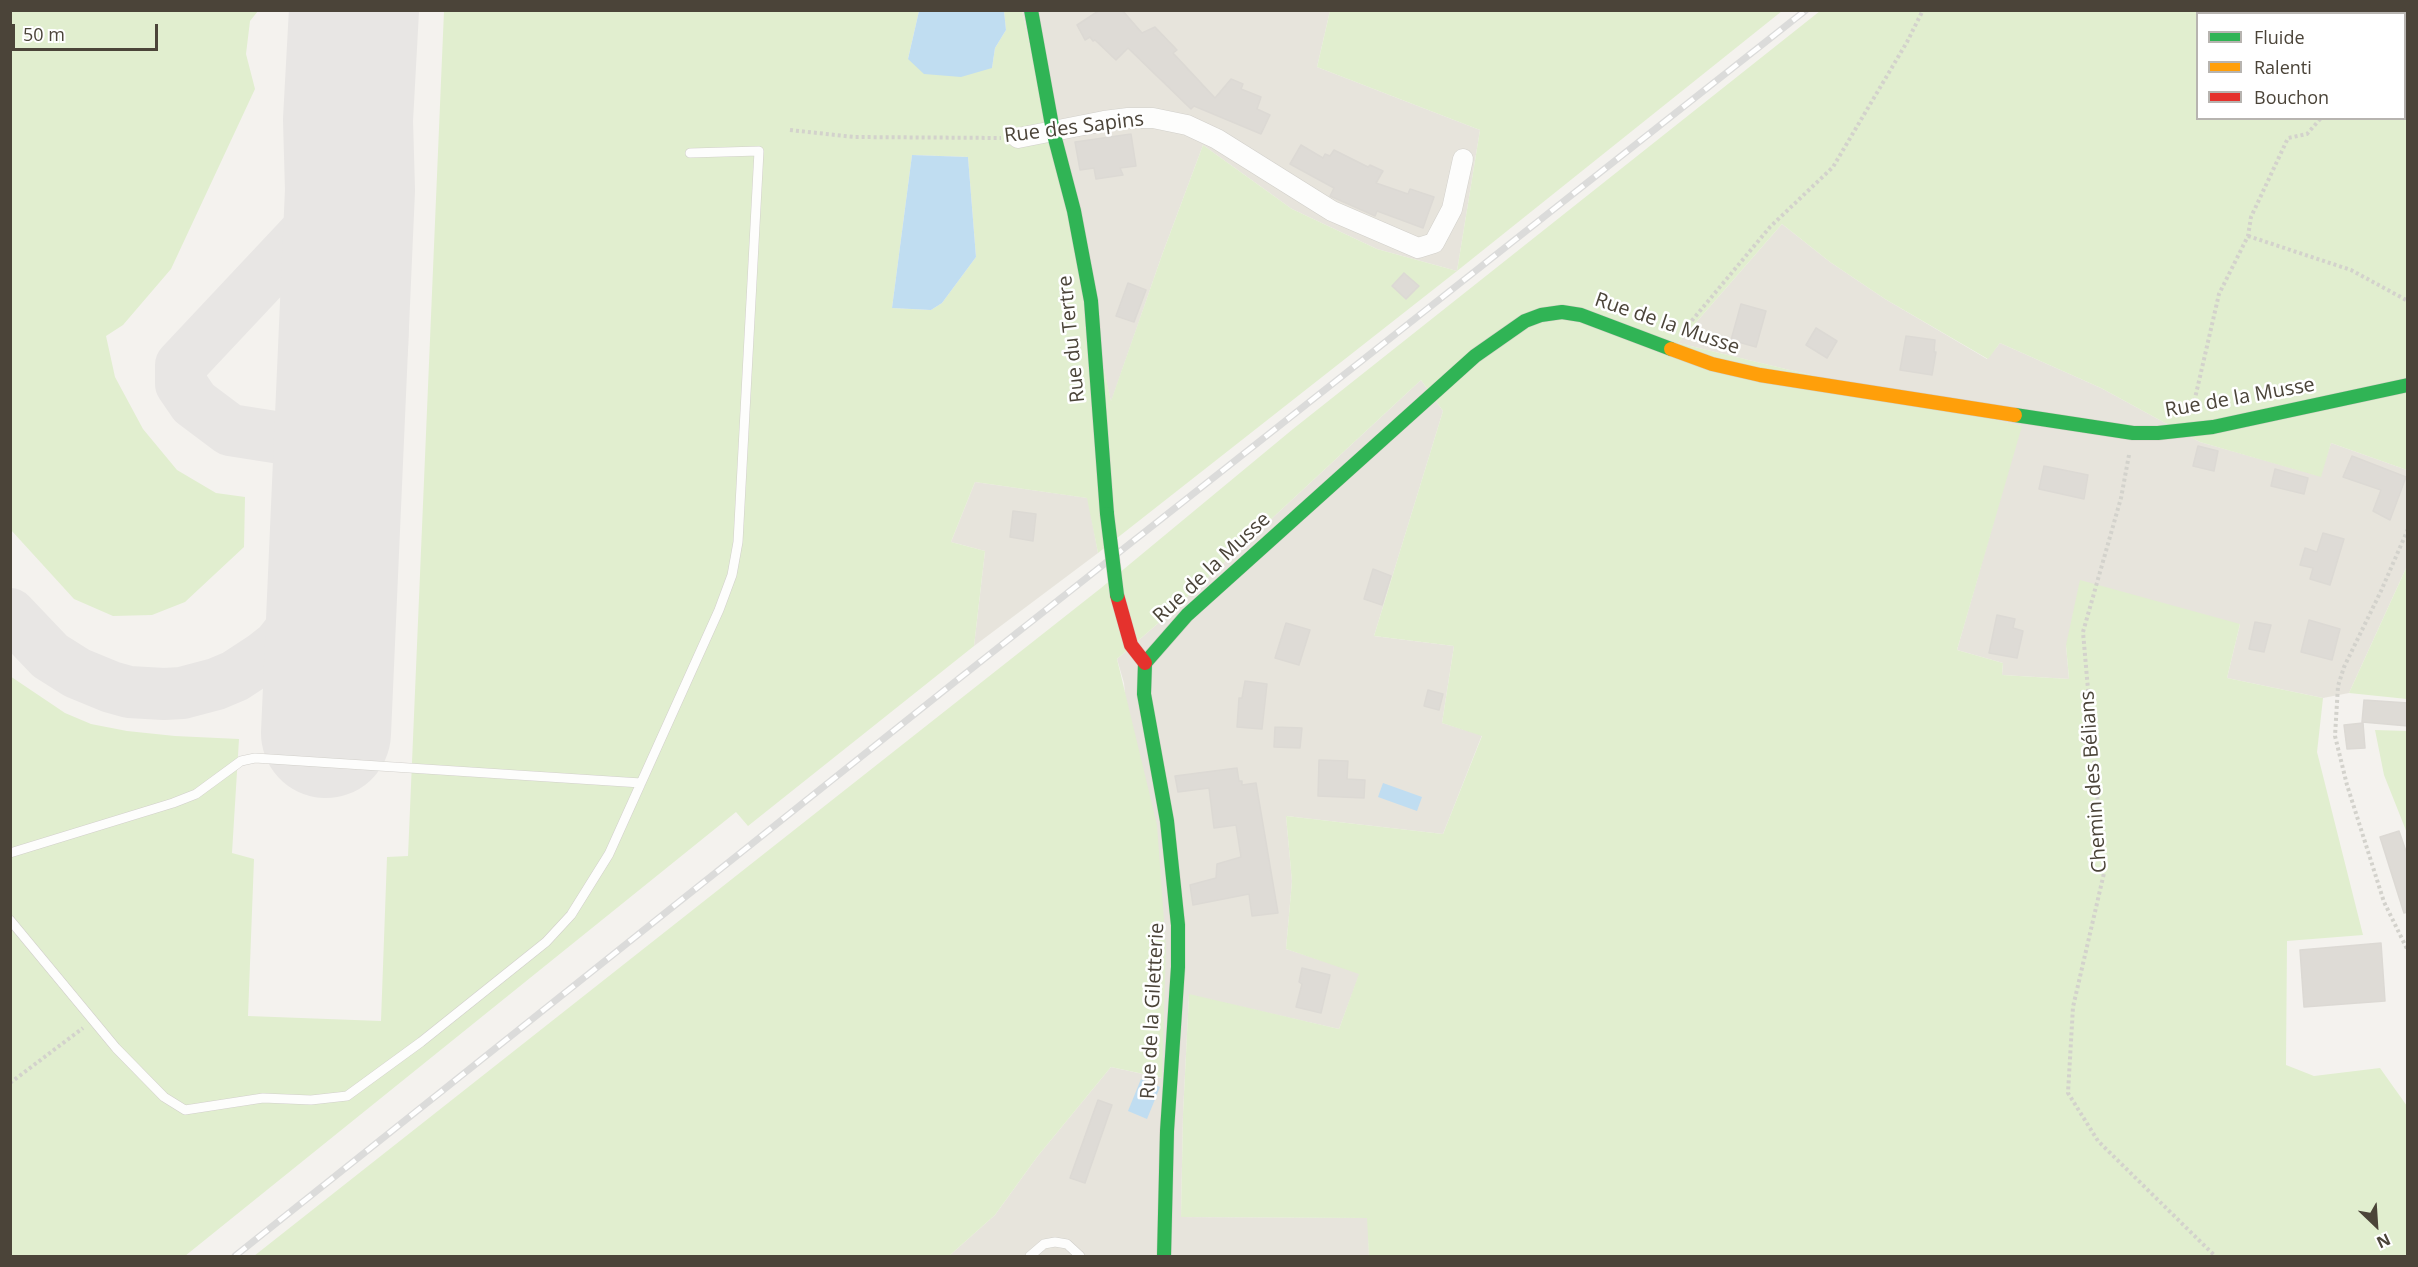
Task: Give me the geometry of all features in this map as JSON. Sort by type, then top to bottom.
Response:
[{"type":"street","name":"Rue du Tertre","points":[[1031,10],[1053,131],[1074,211],[1091,301],[1107,514],[1117,595],[1131,645],[1145,663]]},
{"type":"street","name":"Rue des Sapins","points":[[1018,138],[1128,118],[1153,118],[1187,125],[1217,139],[1332,211],[1418,248],[1434,243],[1452,209],[1463,159]]},
{"type":"street","name":"Rue de la Musse","points":[[1145,663],[1187,615],[1475,356],[1525,321],[1541,315],[1562,312],[1581,315],[1712,364],[1760,375],[2133,433],[2187,431],[2408,385]]},
{"type":"street","name":"Rue de la Giletterie","points":[[1145,663],[1144,694],[1167,821],[1178,925],[1178,967],[1167,1131],[1164,1257]]},
{"type":"lane","points":[[10,920],[93,1020],[164,1097],[185,1110],[263,1098],[311,1100],[347,1096],[421,1042],[546,942],[572,915],[609,854],[719,610],[732,575],[738,542],[759,151],[690,153]]},
{"type":"lane","points":[[10,853],[173,803],[196,794],[241,761],[255,758],[641,783]]},
{"type":"lane","points":[[1030,1257],[1044,1244],[1055,1242],[1067,1244],[1080,1257]]},
{"type":"path","points":[[1670,347],[1770,227],[1833,167],[1907,42],[1923,10]]},
{"type":"path","points":[[2187,431],[2219,294],[2248,236],[2251,217],[2288,138],[2307,134],[2319,120]]},
{"type":"path","name":"Rue des Sapins","points":[[789,130],[854,137],[1018,138]]},
{"type":"path","points":[[2248,236],[2351,270],[2408,301]]},
{"type":"path","name":"Chemin des Bélians","points":[[2133,433],[2121,498],[2083,632],[2104,873],[2073,1007],[2068,1093],[2098,1141],[2215,1257]]},
{"type":"path","points":[[2408,529],[2344,667],[2338,686],[2335,736],[2347,785],[2384,902],[2408,951]]},
{"type":"path","points":[[10,1083],[93,1020]]},
{"type":"shaded area","points":[[1022,11],[1330,11],[1317,67],[1480,130],[1457,271],[1377,249],[1292,209],[1203,145],[1111,402]]},
{"type":"shaded area","points":[[1782,224],[1830,262],[1885,299],[1987,359],[2000,343],[2101,388],[2200,442],[2320,476],[2331,443],[2407,470],[2407,566],[2349,693],[2323,698],[2227,678],[2240,624],[2066,645],[2069,679],[2002,675],[2003,663],[1957,650],[2021,426],[1678,343]]},
{"type":"shaded area","points":[[1421,380],[1443,411],[1374,636],[1454,646],[1442,723],[1482,735],[1443,834],[1286,816],[1292,881],[1286,949],[1360,973],[1339,1029],[1189,995],[1181,1217],[1368,1218],[1369,1256],[949,1256],[995,1215],[1037,1157],[1111,1067],[1161,1078],[1124,683],[1117,659],[1170,613]]},
{"type":"shaded area","points":[[975,482],[1088,498],[1098,553],[974,646],[985,551],[951,542]]},
{"type":"green space","points":[[10,11],[258,11],[250,21],[246,54],[255,89],[171,269],[123,325],[106,336],[115,377],[143,429],[177,470],[216,493],[245,497],[244,547],[185,602],[152,615],[113,616],[74,599],[11,530]]},
{"type":"green space","points":[[444,11],[919,11],[908,59],[992,68],[995,48],[1006,30],[1004,11],[1022,11],[1111,401],[1203,145],[1292,209],[1377,249],[1457,271],[1098,553],[1087,498],[975,482],[951,542],[985,551],[974,646],[748,826],[736,812],[185,1256],[11,1256],[10,676],[65,713],[91,724],[127,731],[175,736],[239,739],[232,853],[254,859],[248,1016],[381,1021],[387,857],[408,856]],"holes":[[[912,155],[968,157],[976,257],[942,303],[931,310],[892,308]]]},
{"type":"green space","points":[[1330,11],[1782,11],[1457,271],[1480,130],[1317,67]]},
{"type":"green space","points":[[1820,11],[2407,11],[2407,470],[2331,443],[2321,477],[2200,442],[2101,388],[2000,343],[1988,359],[1885,299],[1830,262],[1782,224],[1678,343],[2022,426],[1957,650],[2003,663],[2002,675],[2069,679],[2066,645],[2080,580],[2240,624],[2227,678],[2323,698],[2317,752],[2363,935],[2287,941],[2286,1065],[2314,1076],[2380,1068],[2407,1106],[2407,1256],[1369,1256],[1367,1218],[1181,1217],[1189,994],[1339,1029],[1359,974],[1286,949],[1292,881],[1286,816],[1443,834],[1482,736],[1442,723],[1454,646],[1374,636],[1443,411],[1421,380],[1170,613],[1117,659],[1157,825],[1166,948],[1162,1078],[1111,1067],[1037,1157],[995,1215],[949,1256],[254,1256],[1101,588],[1293,429]]},
{"type":"green space","points":[[2407,566],[2407,699],[2349,693]]},
{"type":"green space","points":[[2375,730],[2407,731],[2407,833],[2384,775]]},
{"type":"water","points":[[919,11],[1004,11],[1006,30],[995,48],[992,68],[961,77],[924,74],[908,59]]},
{"type":"water","points":[[912,155],[968,157],[976,257],[942,303],[931,310],[892,308]]},
{"type":"water","points":[[1383,783],[1422,797],[1417,811],[1378,797]]},
{"type":"water","points":[[1141,1079],[1160,1087],[1147,1119],[1128,1111]]},
{"type":"building","points":[[1100,10],[1122,10],[1142,33],[1155,27],[1177,50],[1173,53],[1215,98],[1231,79],[1243,84],[1241,89],[1261,97],[1257,109],[1270,115],[1261,134],[1194,106],[1191,109],[1128,48],[1116,60],[1095,40],[1093,41],[1090,37],[1085,40],[1077,25]]},
{"type":"building","points":[[1131,134],[1136,166],[1120,168],[1123,175],[1096,179],[1094,168],[1080,170],[1075,142]]},
{"type":"building","points":[[1301,145],[1323,158],[1325,154],[1330,156],[1334,150],[1368,167],[1370,165],[1383,171],[1376,183],[1408,194],[1410,189],[1434,197],[1423,228],[1377,211],[1375,216],[1330,196],[1334,188],[1290,164]]},
{"type":"building","points":[[1404,273],[1419,286],[1406,299],[1392,286]]},
{"type":"building","points":[[1128,283],[1146,290],[1134,322],[1116,316]]},
{"type":"building","points":[[1741,304],[1766,311],[1756,347],[1731,340]]},
{"type":"building","points":[[1816,328],[1837,341],[1827,358],[1806,345]]},
{"type":"building","points":[[1906,336],[1935,340],[1934,352],[1936,352],[1932,375],[1900,370]]},
{"type":"building","points":[[2198,446],[2218,451],[2214,471],[2193,466]]},
{"type":"building","points":[[2352,456],[2406,477],[2390,520],[2373,511],[2381,490],[2343,477]]},
{"type":"building","points":[[2044,466],[2088,475],[2084,499],[2039,489]]},
{"type":"building","points":[[2275,469],[2308,478],[2304,494],[2271,486]]},
{"type":"building","points":[[1013,511],[1036,514],[1033,541],[1010,537]]},
{"type":"building","points":[[2323,533],[2344,539],[2330,585],[2310,579],[2313,568],[2300,565],[2305,548],[2317,552]]},
{"type":"building","points":[[1373,569],[1391,576],[1382,605],[1364,599]]},
{"type":"building","points":[[1997,615],[2015,619],[2013,628],[2023,631],[2017,658],[1989,653]]},
{"type":"building","points":[[2309,620],[2340,629],[2332,660],[2301,652]]},
{"type":"building","points":[[2255,622],[2271,625],[2264,652],[2249,649]]},
{"type":"building","points":[[1286,623],[1310,630],[1299,665],[1275,658]]},
{"type":"building","points":[[1245,681],[1267,684],[1262,729],[1237,727],[1239,698],[1242,698]]},
{"type":"building","points":[[1428,690],[1443,694],[1439,710],[1424,706]]},
{"type":"building","points":[[2364,700],[2408,703],[2408,726],[2362,722]]},
{"type":"building","points":[[2363,723],[2365,748],[2347,749],[2344,725]]},
{"type":"building","points":[[1275,727],[1302,728],[1300,748],[1274,747]]},
{"type":"building","points":[[1319,760],[1348,761],[1347,779],[1365,780],[1364,798],[1318,796]]},
{"type":"building","points":[[1237,768],[1242,785],[1256,783],[1278,913],[1252,916],[1249,894],[1193,905],[1190,885],[1216,878],[1217,864],[1241,857],[1236,825],[1214,828],[1209,788],[1178,792],[1175,776]]},
{"type":"building","points":[[2399,831],[2408,857],[2408,912],[2404,913],[2380,837]]},
{"type":"building","points":[[2381,943],[2385,1001],[2304,1007],[2300,950]]},
{"type":"building","points":[[1302,968],[1330,975],[1321,1013],[1296,1007],[1302,984],[1299,982]]},
{"type":"building","points":[[1098,1100],[1112,1105],[1085,1183],[1070,1178]]},
{"type":"taxiway","points":[[347,249],[361,263],[376,289],[383,318],[382,350],[372,377],[358,401],[331,423],[304,435],[281,438],[230,430],[194,403],[181,384],[181,365],[320,217],[334,193],[346,148],[348,120]]},
{"type":"taxiway","points":[[10,614],[50,656],[77,673],[111,687],[129,692],[164,694],[182,693],[216,684],[235,676],[278,646],[304,613],[325,569],[335,515]]},
{"type":"runway","points":[[326,733],[350,190],[348,120],[354,10]]},
{"type":"railway","points":[[235,1256],[961,677],[1806,10]]},
{"type":"traffic: fast","points":[[1031,10],[1053,131],[1074,211],[1091,301],[1107,514]]},
{"type":"traffic: fast","points":[[1145,663],[1187,615],[1475,356],[1525,321],[1541,315],[1562,312],[1581,315],[1671,349]]},
{"type":"traffic: fast","points":[[2015,415],[2133,433],[2158,433],[2213,427],[2408,385]]},
{"type":"traffic: fast","points":[[1107,514],[1117,595]]},
{"type":"traffic: fast","points":[[1145,663],[1144,694],[1167,821],[1178,925],[1178,967],[1167,1131],[1164,1256]]},
{"type":"traffic: slow","points":[[1671,349],[1712,364],[1760,375],[2015,415]]},
{"type":"traffic: jam","points":[[1117,595],[1131,645],[1145,663]]}]
